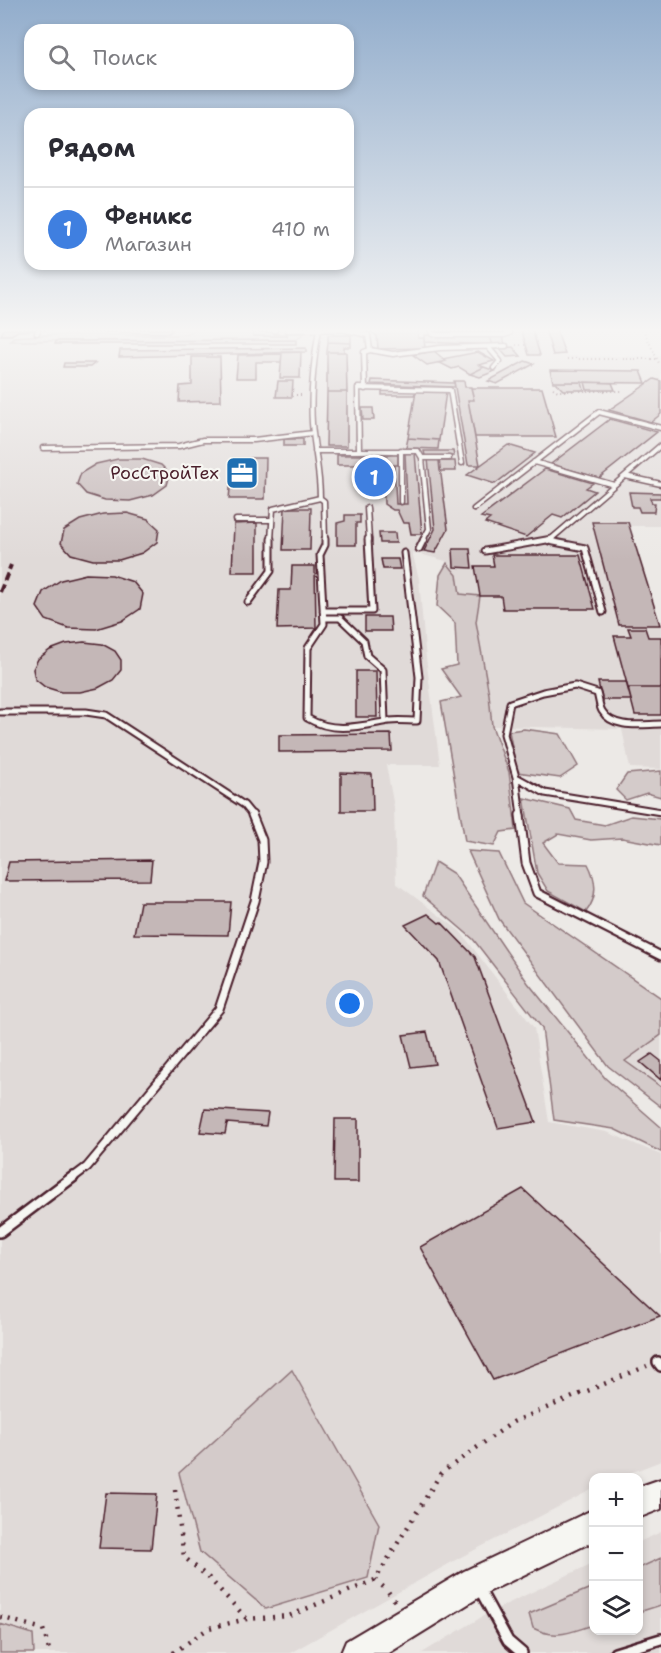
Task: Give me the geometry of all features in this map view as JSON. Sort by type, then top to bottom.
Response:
[{"type":"main road","points":[[643,1501],[661,1494]]},
{"type":"main road","points":[[358,1653],[475,1582],[589,1526]]},
{"type":"lane","points":[[314,406],[315,451],[320,470],[320,498],[324,501],[325,523],[325,545],[320,555],[324,624],[308,648],[307,718],[320,727],[363,728],[385,721],[417,721],[419,677],[404,553]]},
{"type":"lane","points":[[358,406],[359,450]]},
{"type":"lane","points":[[453,406],[462,463]]},
{"type":"lane","points":[[474,509],[599,412],[661,428]]},
{"type":"lane","points":[[43,448],[179,446],[203,440],[254,440],[314,433]]},
{"type":"lane","points":[[549,541],[661,446]]},
{"type":"lane","points":[[315,451],[400,450],[418,452],[422,458],[429,529],[419,549]]},
{"type":"lane","points":[[400,450],[401,502]]},
{"type":"lane","points":[[422,458],[449,458]]},
{"type":"lane","points":[[534,462],[614,485]]},
{"type":"lane","points":[[625,476],[661,484]]},
{"type":"lane","points":[[248,602],[272,571],[271,520],[273,509],[320,498]]},
{"type":"lane","points":[[323,611],[372,611],[367,508]]},
{"type":"lane","points":[[236,520],[271,520]]},
{"type":"lane","points":[[485,551],[549,541],[585,548],[603,612]]},
{"type":"lane","points":[[324,618],[340,618],[363,641],[367,656],[383,670],[385,721]]},
{"type":"lane","points":[[661,724],[615,721],[602,711],[597,693],[575,686],[543,692],[510,703],[504,734],[516,777],[526,863],[537,893],[661,956]]},
{"type":"lane","points":[[0,712],[86,712],[105,715],[244,805],[255,819],[262,840],[263,862],[255,902],[219,1009],[87,1167],[0,1232]]},
{"type":"lane","points":[[516,777],[545,793],[661,812]]},
{"type":"lane","points":[[475,1582],[508,1641],[522,1653]]},
{"type":"lane","points":[[615,1653],[661,1639]]},
{"type":"path","points":[[173,1653],[210,1628],[247,1619],[289,1616],[375,1580],[441,1473],[513,1422],[660,1364]]},
{"type":"path","points":[[175,1490],[184,1557],[209,1578],[247,1619]]},
{"type":"path","points":[[375,1580],[387,1590],[409,1622]]},
{"type":"path","points":[[0,1617],[43,1629],[50,1653]]},
{"type":"shaded area","points":[[0,406],[661,406],[661,526],[630,526],[661,625],[661,769],[630,768],[622,729],[492,726],[489,694],[476,622],[480,596],[460,594],[457,575],[446,561],[412,552],[419,579],[425,650],[440,765],[386,765],[394,807],[396,883],[460,931],[534,1028],[549,1122],[607,1132],[661,1155],[661,1461],[630,1473],[589,1473],[589,1491],[461,1557],[290,1653],[0,1653]]},
{"type":"shaded area","points":[[447,563],[457,575],[460,594],[480,596],[476,622],[489,694],[492,726],[509,772],[516,830],[501,832],[494,846],[465,841],[441,702],[461,697],[441,669],[457,665],[455,623],[437,606],[440,575]]},
{"type":"shaded area","points":[[524,729],[560,734],[578,766],[560,778],[517,772],[509,731]]},
{"type":"shaded area","points":[[661,771],[661,797],[647,793],[626,800],[616,790],[627,774]]},
{"type":"shaded area","points":[[524,798],[570,809],[576,820],[605,825],[631,816],[661,819],[661,845],[622,838],[591,840],[558,834],[543,843],[558,863],[588,864],[595,889],[593,901],[586,912],[548,891],[537,873]]},
{"type":"shaded area","points":[[468,851],[499,853],[523,903],[661,998],[661,1035],[625,1061],[661,1087],[661,1107],[608,1066],[499,919]]},
{"type":"shaded area","points":[[435,862],[454,874],[528,983],[605,1078],[661,1127],[661,1152],[614,1129],[554,1120],[542,1028],[473,939],[423,896]]},
{"type":"shaded area","points":[[661,1035],[661,1090],[625,1061]]},
{"type":"shaded area","points":[[292,1370],[379,1524],[368,1578],[266,1609],[200,1552],[179,1473]]},
{"type":"shaded area","points":[[661,1532],[661,1653],[422,1653],[490,1612],[589,1565],[589,1635],[643,1635],[643,1540]]},
{"type":"shaded area","points":[[661,1558],[661,1605],[643,1611],[643,1581],[643,1566]]},
{"type":"shaded area","points":[[589,1589],[589,1626],[570,1632],[549,1634],[533,1628],[529,1614]]},
{"type":"shaded area","points":[[0,1624],[33,1634],[34,1653],[0,1653]]},
{"type":"building","points":[[327,406],[347,406],[347,446],[326,446]]},
{"type":"building","points":[[413,406],[444,406],[439,440],[408,438]]},
{"type":"building","points":[[458,406],[469,406],[480,465],[468,465]]},
{"type":"building","points":[[469,406],[547,406],[556,437],[475,437]]},
{"type":"building","points":[[615,406],[661,406],[661,414],[651,422],[609,410]]},
{"type":"building","points":[[362,408],[373,408],[374,420],[363,420]]},
{"type":"building","points":[[610,419],[657,432],[599,478],[551,464]]},
{"type":"building","points":[[408,438],[439,440],[438,449],[406,448]]},
{"type":"building","points":[[284,439],[303,439],[303,446],[284,446]]},
{"type":"building","points":[[508,445],[535,453],[495,484],[467,475]]},
{"type":"building","points":[[424,451],[453,451],[454,456],[425,456]]},
{"type":"building","points":[[405,453],[415,453],[422,534],[411,534],[409,523],[403,523],[397,510],[384,504],[383,465],[394,465],[396,504],[407,504]]},
{"type":"building","points":[[337,455],[398,455],[398,465],[337,465]]},
{"type":"building","points":[[233,458],[266,458],[265,499],[229,499]]},
{"type":"building","points":[[118,459],[142,459],[161,465],[170,474],[167,485],[153,495],[130,501],[105,500],[86,494],[77,484],[81,473],[96,464]]},
{"type":"building","points":[[428,459],[439,459],[448,529],[435,553],[424,551],[435,529]]},
{"type":"building","points":[[439,461],[455,461],[456,471],[440,471]]},
{"type":"building","points":[[365,468],[383,468],[383,487],[365,487]]},
{"type":"building","points":[[545,469],[593,483],[586,488],[595,491],[562,518],[553,515],[526,537],[485,523],[490,519],[481,517]]},
{"type":"building","points":[[629,492],[661,493],[661,498],[650,498],[652,503],[655,503],[654,512],[640,512],[638,507],[632,507]]},
{"type":"building","points":[[285,508],[311,508],[310,550],[283,550]]},
{"type":"building","points":[[127,513],[148,519],[159,529],[157,542],[142,553],[119,560],[93,560],[71,554],[61,543],[64,530],[80,520],[103,514]]},
{"type":"building","points":[[345,515],[360,515],[360,523],[356,523],[356,545],[337,545],[337,523],[345,521]]},
{"type":"building","points":[[592,522],[628,522],[660,625],[619,625]]},
{"type":"building","points":[[257,523],[257,572],[232,572],[234,524]]},
{"type":"building","points":[[379,533],[395,533],[396,543],[380,543]]},
{"type":"building","points":[[453,549],[470,549],[472,568],[454,567]]},
{"type":"building","points":[[492,555],[580,555],[595,609],[503,609],[501,596],[480,596],[475,566],[494,566]]},
{"type":"building","points":[[381,559],[398,559],[400,569],[383,569]]},
{"type":"building","points":[[292,566],[315,566],[316,628],[277,629],[279,590],[291,590]]},
{"type":"building","points":[[86,574],[112,575],[133,582],[143,594],[140,609],[122,621],[96,629],[68,628],[46,620],[37,607],[43,592],[61,580]]},
{"type":"building","points":[[365,617],[390,617],[391,631],[365,631]]},
{"type":"building","points":[[628,628],[645,628],[648,637],[661,637],[661,688],[628,688],[614,636],[631,636]]},
{"type":"building","points":[[84,642],[102,644],[115,651],[121,660],[121,670],[113,680],[98,688],[80,692],[61,692],[45,687],[35,679],[33,669],[38,659],[50,650],[66,644]]},
{"type":"building","points":[[356,671],[376,671],[377,717],[356,717]]},
{"type":"building","points":[[598,682],[626,682],[631,700],[602,700]]},
{"type":"building","points":[[628,688],[661,688],[661,715],[635,715]]},
{"type":"building","points":[[391,734],[392,751],[279,752],[279,735]]},
{"type":"building","points":[[341,773],[372,774],[373,811],[341,811]]},
{"type":"building","points":[[152,860],[150,880],[4,881],[9,862]]},
{"type":"building","points":[[140,902],[231,902],[228,935],[134,934]]},
{"type":"building","points":[[428,914],[439,923],[441,922],[475,957],[536,1122],[498,1128],[439,961],[405,925]]},
{"type":"building","points":[[427,1032],[435,1064],[411,1067],[403,1035]]},
{"type":"building","points":[[652,1054],[661,1061],[661,1080],[640,1062]]},
{"type":"building","points":[[205,1109],[268,1113],[266,1126],[227,1123],[225,1134],[200,1132]]},
{"type":"building","points":[[335,1119],[358,1119],[358,1182],[334,1182]]},
{"type":"building","points":[[523,1189],[660,1316],[493,1380],[420,1247]]},
{"type":"building","points":[[106,1493],[157,1494],[151,1549],[99,1548]]},
{"type":"railway","points":[[0,592],[11,565]]},
{"type":"place","name":"РосСтройТех","points":[[242,473]]},
{"type":"place","name":"Феникс","points":[[374,477]]}]
